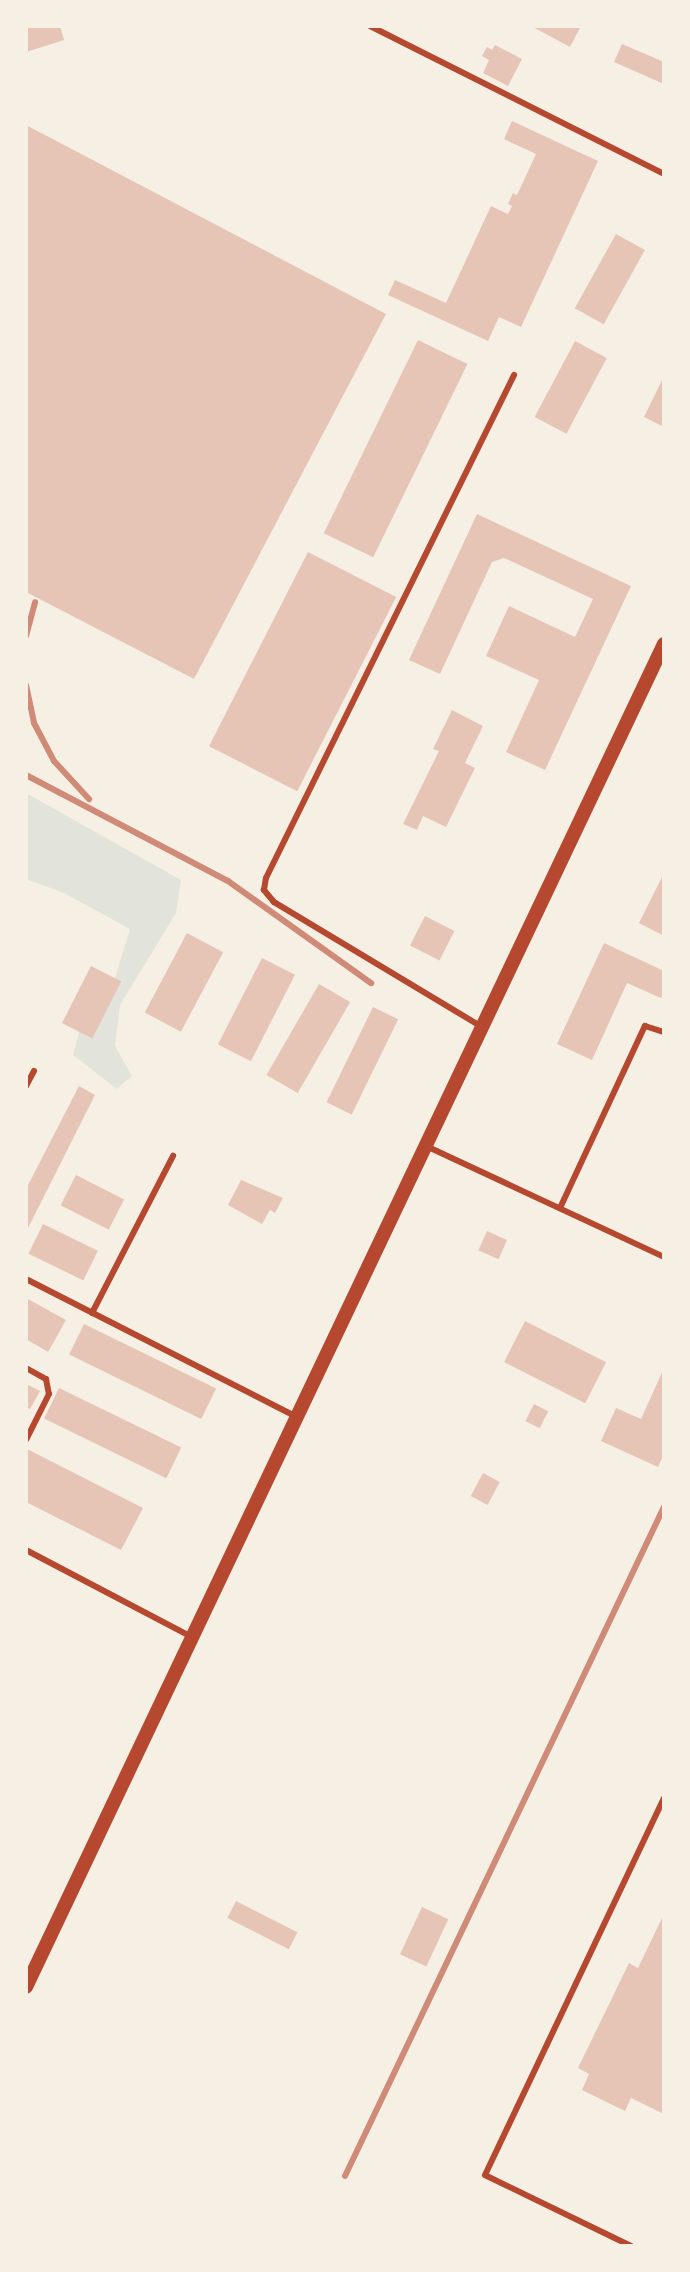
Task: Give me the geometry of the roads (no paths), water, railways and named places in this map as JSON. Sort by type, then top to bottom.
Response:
[{"type":"street","points":[[26,1987],[664,644]]},
{"type":"lane","points":[[370,26],[664,174]]},
{"type":"lane","points":[[482,1027],[274,902],[264,890],[266,878],[514,375]]},
{"type":"lane","points":[[560,1208],[645,1026],[664,1032]]},
{"type":"lane","points":[[26,1086],[34,1071]]},
{"type":"lane","points":[[426,1146],[664,1257]]},
{"type":"lane","points":[[92,1313],[173,1156]]},
{"type":"lane","points":[[26,1279],[297,1417]]},
{"type":"lane","points":[[26,1368],[46,1379],[49,1394],[26,1440]]},
{"type":"lane","points":[[26,1550],[192,1637]]},
{"type":"lane","points":[[631,2246],[485,2175],[664,1798]]},
{"type":"railway","points":[[26,636],[35,602]]},
{"type":"railway","points":[[26,685],[34,723],[54,761],[89,799]]},
{"type":"railway","points":[[26,775],[228,881],[371,983]]},
{"type":"railway","points":[[345,2176],[664,1507]]}]
